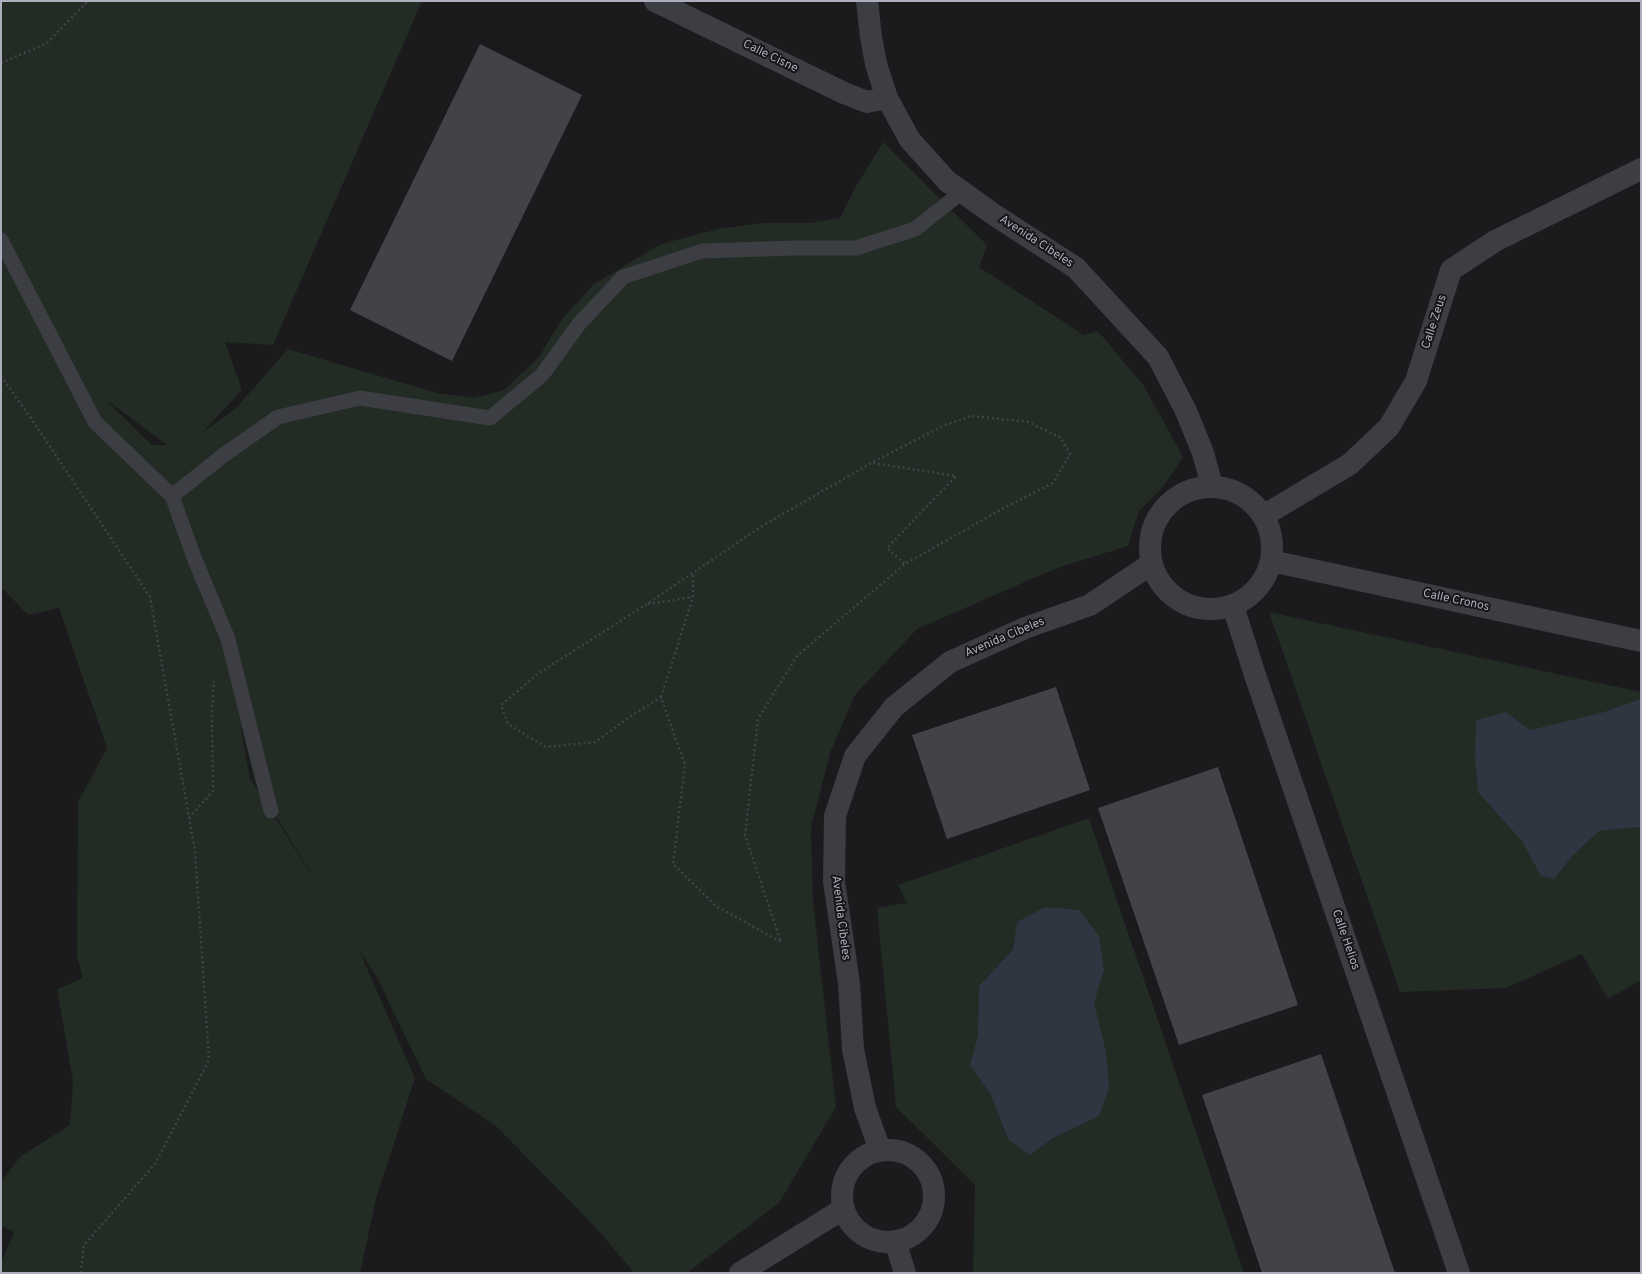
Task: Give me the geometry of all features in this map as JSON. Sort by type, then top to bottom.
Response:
[{"type":"street","name":"Calle Cisne","points":[[655,1],[844,93],[867,102],[887,98]]},
{"type":"street","name":"Avenida Cibeles","points":[[867,1],[876,64],[887,98],[910,140],[947,181],[993,214],[1076,268],[1158,357],[1186,411],[1203,453],[1212,486]]},
{"type":"street","name":"Calle Zeus","points":[[1263,516],[1350,464],[1389,427],[1416,381],[1451,270],[1495,241],[1641,170]]},
{"type":"street","points":[[1212,486],[1232,490],[1250,500],[1263,516],[1270,530],[1272,546],[1271,561],[1264,580],[1250,596],[1233,606],[1212,610],[1192,607],[1174,597],[1160,583],[1151,564],[1149,545],[1153,526],[1162,509],[1176,496],[1193,489],[1212,486]]},
{"type":"street","name":"Calle Cronos","points":[[1271,561],[1641,642]]},
{"type":"street","name":"Avenida Cibeles","points":[[880,1150],[865,1108],[853,1049],[849,983],[834,881],[835,816],[855,756],[894,707],[950,662],[1025,628],[1090,605],[1151,564]]},
{"type":"street","name":"Calle Helios","points":[[1233,606],[1254,675],[1459,1273]]},
{"type":"street","points":[[880,1150],[894,1150],[908,1155],[920,1163],[928,1175],[933,1188],[933,1203],[929,1217],[920,1228],[908,1237],[895,1241],[882,1242],[869,1238],[858,1231],[849,1221],[843,1209],[842,1194],[845,1178],[853,1165],[865,1156],[880,1150]]},
{"type":"street","points":[[740,1273],[843,1209]]},
{"type":"street","points":[[895,1241],[906,1273]]},
{"type":"lane","points":[[172,496],[225,454],[278,417],[360,398],[490,418],[542,375],[579,324],[623,277],[702,251],[856,248],[915,229],[962,192]]},
{"type":"lane","points":[[1,240],[95,422],[172,496],[195,560],[228,639],[271,811]]},
{"type":"path","points":[[1,63],[47,43],[88,1]]},
{"type":"path","points":[[1,376],[35,424],[150,597],[195,851],[209,1060],[155,1164],[84,1245],[82,1273]]},
{"type":"path","points":[[661,697],[631,716],[595,742],[546,747],[508,724],[501,705],[539,673],[647,604],[762,526],[873,462],[945,426],[972,416],[1028,422],[1060,437],[1070,454],[1053,483],[1002,509],[905,564],[797,656],[758,719],[745,835],[781,942],[716,906],[673,864],[685,765],[661,697],[693,597],[693,573]]},
{"type":"path","points":[[873,462],[956,476],[887,548],[905,564]]},
{"type":"path","points":[[647,604],[693,597]]},
{"type":"path","points":[[189,818],[213,791],[212,711],[214,674]]},
{"type":"shaded area","points":[[1,1],[422,1],[273,345],[225,342],[242,390],[203,432],[236,408],[288,349],[437,393],[474,398],[504,390],[539,357],[562,319],[594,284],[661,244],[718,229],[761,223],[810,223],[840,218],[855,188],[883,142],[987,245],[979,267],[1084,335],[1098,331],[1144,386],[1183,457],[1163,487],[1139,511],[1128,546],[1057,568],[917,629],[855,695],[830,753],[811,828],[813,901],[836,1107],[779,1203],[687,1273],[634,1273],[599,1231],[496,1126],[426,1079],[377,978],[358,948],[415,1078],[376,1199],[360,1273],[1,1273],[1,1263],[14,1232],[1,1226],[1,1182],[21,1156],[70,1125],[73,1081],[57,989],[83,978],[77,956],[78,802],[107,748],[59,608],[28,615],[1,587]],"holes":[[[108,401],[167,445],[152,445]],[[240,723],[255,782],[326,898],[250,778]]]},
{"type":"shaded area","points":[[1269,612],[1641,692],[1641,980],[1608,999],[1582,954],[1506,988],[1400,992]]},
{"type":"shaded area","points":[[1089,818],[1244,1273],[973,1273],[975,1185],[896,1107],[877,908],[907,903],[898,885]]},
{"type":"water","points":[[1641,700],[1641,828],[1634,827],[1599,831],[1573,855],[1554,879],[1541,876],[1522,841],[1478,792],[1475,757],[1476,720],[1506,712],[1530,730],[1601,713]]},
{"type":"water","points":[[1045,907],[1079,910],[1099,936],[1104,970],[1094,1003],[1106,1052],[1109,1088],[1099,1116],[1053,1138],[1030,1155],[1008,1139],[991,1095],[970,1065],[978,1035],[979,986],[1013,950],[1017,922]]},
{"type":"building","points":[[480,44],[582,95],[452,361],[350,310]]},
{"type":"building","points":[[1056,687],[1090,790],[947,839],[912,735]]},
{"type":"building","points":[[1218,767],[1298,1005],[1179,1045],[1098,808]]},
{"type":"building","points":[[1321,1054],[1395,1273],[1262,1273],[1202,1095]]}]
